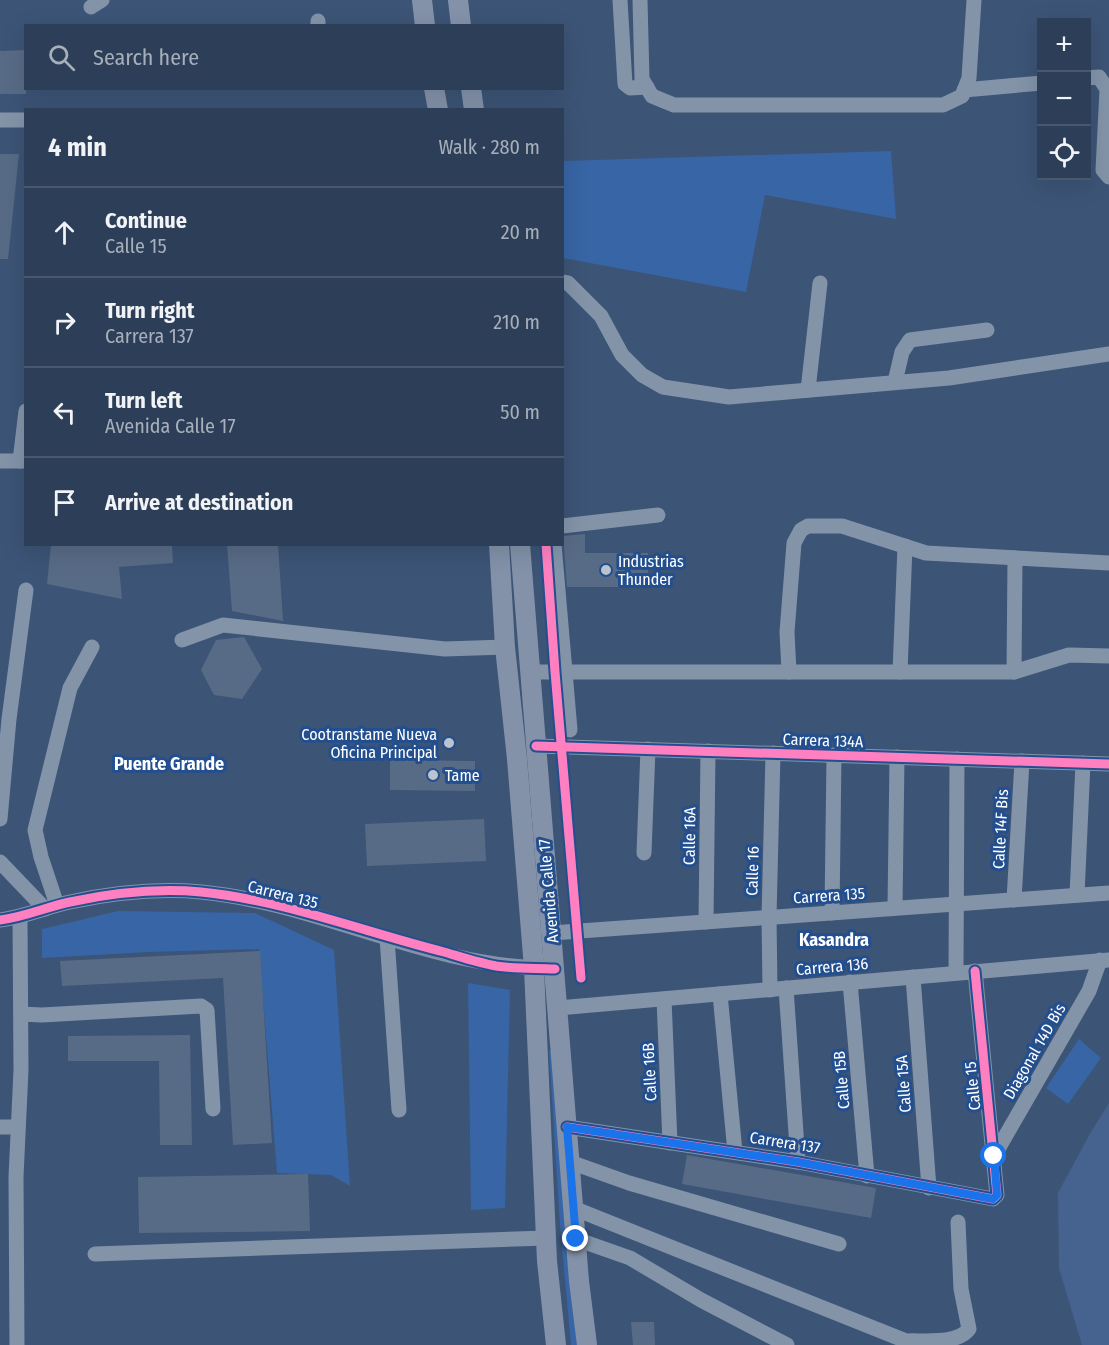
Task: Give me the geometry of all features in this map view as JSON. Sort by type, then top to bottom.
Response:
[{"type":"main road","points":[[422,0],[425,24]]},
{"type":"main road","points":[[458,0],[461,24]]},
{"type":"main road","points":[[434,90],[438,108]]},
{"type":"main road","points":[[471,90],[474,108]]},
{"type":"main road","name":"Avenida Calle 17","points":[[499,546],[505,647],[517,759],[534,968],[546,1238],[556,1345]]},
{"type":"main road","name":"Avenida Calle 17","points":[[520,546],[573,1208],[587,1345]]},
{"type":"street","points":[[620,0],[625,84],[630,88],[647,87]]},
{"type":"street","points":[[640,0],[642,79],[652,96],[674,105],[943,105],[962,96],[969,78],[974,0]]},
{"type":"street","points":[[1091,78],[1099,77],[1107,89],[1103,170],[1109,177]]},
{"type":"street","points":[[964,90],[1037,82]]},
{"type":"street","points":[[0,120],[24,120]]},
{"type":"street","points":[[564,282],[568,283],[601,316],[622,355],[642,375],[663,387],[729,397],[949,378],[1109,354]]},
{"type":"street","points":[[808,390],[820,283]]},
{"type":"street","points":[[895,382],[902,352],[910,340],[987,330]]},
{"type":"street","points":[[0,461],[23,461],[24,444]]},
{"type":"street","points":[[564,526],[658,515]]},
{"type":"street","points":[[789,672],[787,632],[794,543],[801,530],[808,525],[842,526],[926,553],[1109,563]]},
{"type":"street","points":[[554,546],[570,730]]},
{"type":"street","points":[[900,672],[905,546]]},
{"type":"street","points":[[1014,672],[1015,558]]},
{"type":"street","points":[[0,819],[4,719],[26,590]]},
{"type":"street","points":[[182,640],[223,625],[445,650],[505,647]]},
{"type":"street","points":[[51,907],[35,830],[70,688],[92,647]]},
{"type":"street","points":[[531,672],[1014,672],[1069,655],[1109,656]]},
{"type":"street","name":"Carrera 134A","points":[[536,746],[1109,764]]},
{"type":"street","points":[[644,853],[648,749]]},
{"type":"street","name":"Calle 16A","points":[[706,922],[708,751]]},
{"type":"street","name":"Calle 16","points":[[770,990],[769,917],[773,753]]},
{"type":"street","points":[[832,913],[834,755]]},
{"type":"street","points":[[895,908],[897,757]]},
{"type":"street","points":[[956,973],[957,759]]},
{"type":"street","name":"Calle 14F Bis","points":[[1014,900],[1022,761]]},
{"type":"street","points":[[1077,895],[1083,763]]},
{"type":"street","points":[[0,861],[51,907]]},
{"type":"street","name":"Carrera 135","points":[[0,920],[20,917],[71,902],[149,891],[201,892],[277,906],[387,938],[494,965],[555,969]]},
{"type":"street","name":"Carrera 135","points":[[552,933],[1109,893]]},
{"type":"street","points":[[17,1345],[16,1177],[21,1070],[20,917]]},
{"type":"street","points":[[387,938],[399,1110]]},
{"type":"street","name":"Carrera 136","points":[[558,1008],[1104,960]]},
{"type":"street","name":"Diagonal 14D Bis","points":[[994,1156],[1089,991],[1104,960]]},
{"type":"street","name":"Calle 15","points":[[975,971],[994,1156],[996,1198]]},
{"type":"street","name":"Calle 15A","points":[[913,977],[929,1188]]},
{"type":"street","name":"Calle 15B","points":[[850,982],[867,1176]]},
{"type":"street","points":[[786,988],[798,1162]]},
{"type":"street","points":[[720,994],[735,1152]]},
{"type":"street","name":"Calle 16B","points":[[664,999],[670,1143]]},
{"type":"street","points":[[21,1014],[205,1007],[213,1108]]},
{"type":"street","points":[[0,1127],[18,1127]]},
{"type":"street","name":"Carrera 137","points":[[567,1127],[798,1162],[929,1188],[996,1198]]},
{"type":"street","points":[[570,1162],[628,1183],[839,1244]]},
{"type":"street","points":[[573,1208],[906,1341],[944,1340],[962,1336],[969,1329],[961,1289],[958,1222]]},
{"type":"street","points":[[95,1254],[546,1238]]},
{"type":"street","points":[[576,1239],[630,1258],[701,1300],[786,1345]]},
{"type":"shaded area","points":[[891,151],[896,219],[765,195],[746,292],[564,258],[564,161]]},
{"type":"shaded area","points":[[118,911],[255,913],[334,950],[350,1186],[331,1175],[277,1173],[259,949],[42,958],[42,929]]},
{"type":"shaded area","points":[[468,983],[510,990],[505,1208],[471,1210]]},
{"type":"shaded area","points":[[1079,1039],[1101,1058],[1068,1104],[1046,1088]]},
{"type":"shaded area","points":[[555,1049],[583,1345],[571,1345],[560,1225],[549,1051]]},
{"type":"shaded area","points":[[1109,1103],[1109,1345],[1082,1345],[1059,1268],[1058,1193]]},
{"type":"building","points":[[24,50],[24,90],[26,94],[0,94],[0,51]]},
{"type":"building","points":[[0,154],[19,154],[8,259],[0,259]]},
{"type":"building","name":"Industrias Thunder","points":[[585,534],[585,553],[648,553],[648,587],[567,587],[564,536]]},
{"type":"building","points":[[51,546],[172,546],[173,563],[119,567],[122,599],[47,584]]},
{"type":"building","points":[[227,546],[278,546],[283,621],[232,611]]},
{"type":"building","points":[[244,637],[262,669],[242,699],[214,695],[201,670],[216,640]]},
{"type":"building","name":"Tame","points":[[390,760],[475,761],[475,791],[390,790]]},
{"type":"building","points":[[484,819],[486,861],[367,866],[365,824]]},
{"type":"building","points":[[260,951],[272,1143],[233,1145],[223,978],[62,986],[60,961]]},
{"type":"building","points":[[190,1035],[192,1145],[160,1145],[159,1061],[68,1061],[68,1036]]},
{"type":"building","points":[[687,1155],[876,1188],[871,1218],[682,1184]]},
{"type":"building","points":[[308,1174],[310,1231],[139,1233],[138,1177]]},
{"type":"building","points":[[631,1322],[654,1322],[655,1345],[633,1345]]},
{"type":"cycle path","points":[[546,546],[581,978]]},
{"type":"cycle path","points":[[536,746],[1109,764]]},
{"type":"cycle path","points":[[0,920],[102,896],[152,891],[201,892],[293,909],[490,965],[555,969]]},
{"type":"cycle path","points":[[567,1127],[798,1162],[993,1199],[997,1195],[975,971]]},
{"type":"place","name":"Industrias Thunder","points":[[606,570]]},
{"type":"place","name":"Cootranstame Nueva Oficina Principal","points":[[449,743]]},
{"type":"place","name":"Tame","points":[[433,775]]},
{"type":"district","name":"Puente Grande","points":[[169,764]]},
{"type":"district","name":"Kasandra","points":[[834,940]]},
{"type":"route","points":[[576,1239],[567,1127],[798,1162],[993,1199],[997,1195],[994,1156]]}]
